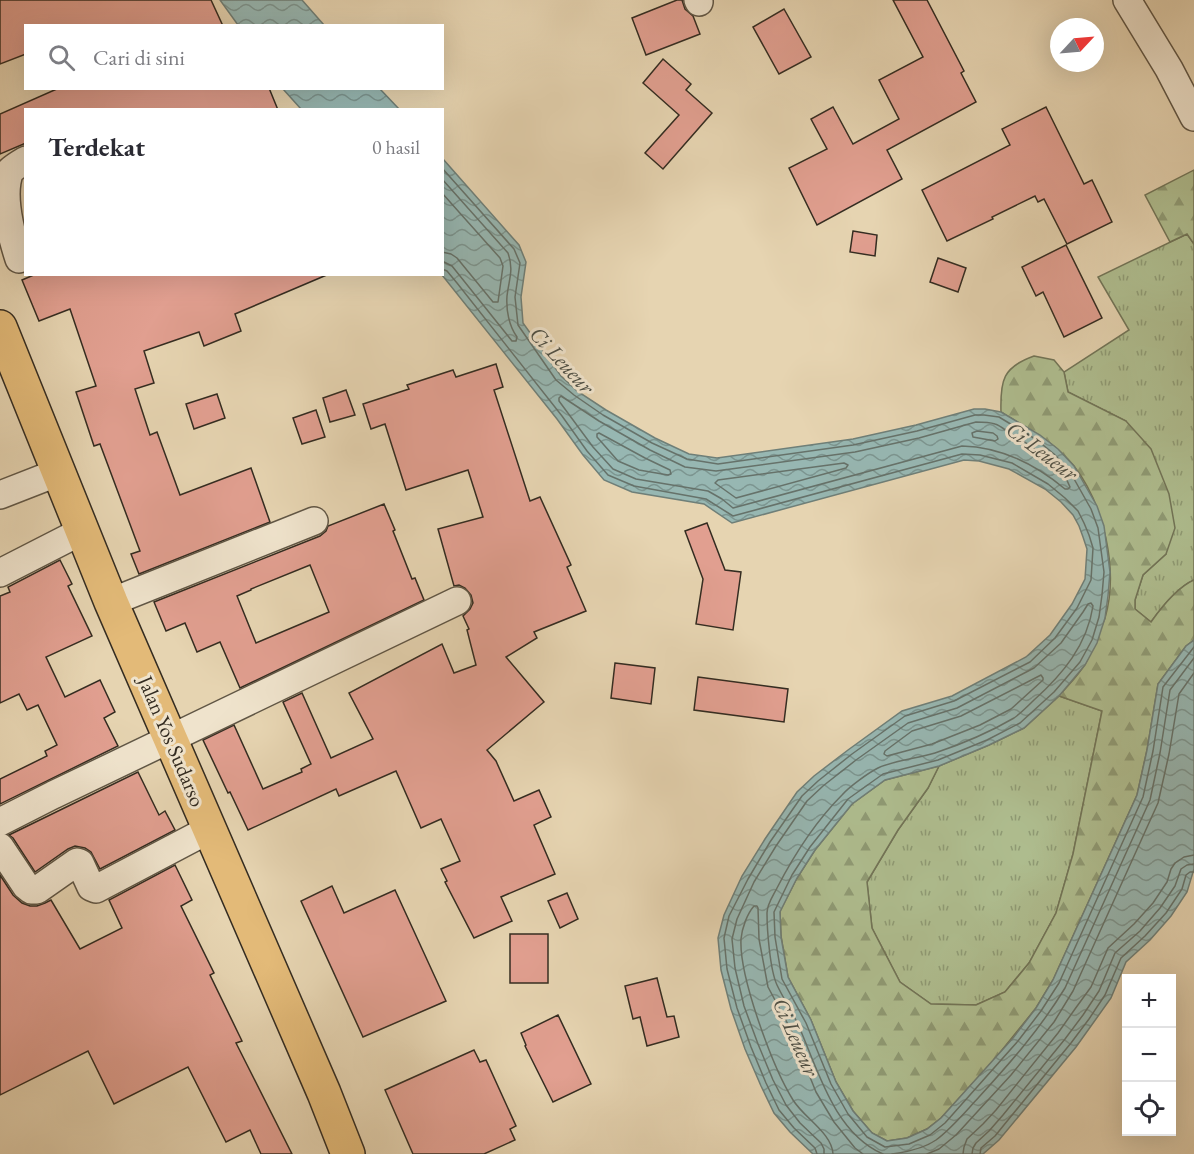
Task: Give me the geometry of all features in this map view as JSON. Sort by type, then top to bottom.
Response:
[{"type":"main road","name":"Jalan Yos Sudarso","points":[[0,327],[111,602],[324,1093],[348,1154]]},
{"type":"street","points":[[1127,0],[1169,69],[1194,117]]},
{"type":"street","points":[[15,261],[2,199],[4,184],[11,170],[24,161]]},
{"type":"street","points":[[0,495],[59,472]]},
{"type":"street","points":[[111,602],[314,521]]},
{"type":"street","points":[[0,573],[82,531]]},
{"type":"street","points":[[0,822],[457,601]]},
{"type":"street","points":[[0,847],[31,890],[37,890],[77,862],[80,863],[91,887],[96,889],[210,829]]},
{"type":"green space","points":[[1194,170],[1194,244],[1187,234],[1170,242],[1145,195]]},
{"type":"green space","points":[[1187,234],[1194,244],[1194,580],[1176,593],[1151,622],[1135,609],[1135,600],[1143,575],[1166,554],[1126,421],[1068,392],[1064,372],[1129,330],[1098,277]]},
{"type":"green space","points":[[1034,356],[1054,360],[1064,372],[1068,392],[1126,421],[1151,449],[1169,494],[1175,528],[1166,554],[1143,575],[1135,600],[1135,609],[1151,622],[1176,593],[1194,580],[1194,640],[1186,646],[1158,684],[1137,795],[1053,980],[1036,1008],[994,1060],[941,1118],[927,1129],[907,1138],[887,1141],[872,1133],[853,1111],[836,1082],[811,1020],[788,977],[781,936],[780,911],[815,850],[852,804],[885,780],[939,766],[928,788],[898,830],[867,882],[872,928],[900,982],[931,1004],[976,1005],[1005,992],[1029,963],[1056,913],[1073,854],[1102,711],[1059,696],[1088,659],[1105,618],[1110,579],[1106,539],[1101,519],[1085,482],[1074,466],[1058,450],[1001,412],[1001,391],[1006,376],[1016,365]]},
{"type":"green space","points":[[1059,696],[1102,711],[1073,854],[1056,913],[1029,963],[1005,992],[976,1005],[931,1004],[900,982],[872,928],[867,882],[898,830],[928,788],[939,766],[1024,728]]},
{"type":"water","points":[[220,0],[302,0],[323,24],[237,24]]},
{"type":"water","points":[[284,90],[381,90],[398,108],[300,108]]},
{"type":"water","name":"Ci Leueur","points":[[444,160],[519,245],[526,262],[521,297],[523,323],[561,376],[577,391],[655,438],[689,454],[717,458],[853,439],[974,409],[985,409],[1001,412],[1040,435],[1058,449],[1074,466],[1097,506],[1104,526],[1110,572],[1105,618],[1097,643],[1085,665],[1059,696],[1024,728],[939,766],[885,780],[852,804],[815,850],[797,878],[780,912],[781,937],[788,977],[811,1020],[836,1082],[853,1111],[872,1133],[887,1141],[907,1138],[927,1129],[941,1118],[1013,1038],[1036,1008],[1053,980],[1137,795],[1158,684],[1186,646],[1194,640],[1194,869],[1187,892],[1171,916],[1126,962],[1111,998],[1076,1047],[999,1140],[983,1154],[813,1154],[774,1113],[761,1086],[731,1009],[721,970],[718,938],[724,915],[742,876],[797,792],[814,776],[902,711],[952,696],[1026,657],[1050,635],[1072,604],[1085,579],[1087,549],[1073,515],[1045,489],[1009,469],[979,461],[964,460],[732,523],[704,504],[632,492],[604,480],[443,276]]},
{"type":"building","points":[[0,0],[211,0],[222,24],[24,24],[24,55],[0,64]]},
{"type":"building","points":[[682,0],[685,9],[693,16],[700,34],[646,55],[632,18]]},
{"type":"building","points":[[893,0],[927,0],[964,71],[961,73],[976,102],[887,150],[902,179],[817,225],[789,168],[827,149],[811,119],[833,107],[853,144],[899,119],[879,80],[923,57]]},
{"type":"building","points":[[784,9],[811,57],[779,74],[753,27]]},
{"type":"building","points":[[663,59],[691,84],[686,90],[712,113],[663,169],[645,153],[679,115],[643,83]]},
{"type":"building","points":[[54,90],[270,90],[277,108],[24,108],[24,144],[0,154],[0,114]]},
{"type":"building","points":[[1046,107],[1084,184],[1092,180],[1112,222],[1067,244],[1044,199],[1038,202],[1035,196],[947,241],[922,190],[1010,145],[1002,129]]},
{"type":"building","points":[[853,231],[877,235],[875,256],[850,252]]},
{"type":"building","points":[[1066,245],[1102,318],[1064,337],[1043,292],[1036,296],[1022,267]]},
{"type":"building","points":[[938,258],[966,268],[958,292],[930,282]]},
{"type":"building","points":[[31,276],[324,276],[235,314],[241,331],[204,346],[199,332],[144,351],[154,383],[135,389],[150,435],[157,432],[180,495],[251,468],[270,522],[139,574],[131,554],[140,551],[100,444],[94,446],[76,392],[96,386],[70,309],[39,321],[22,280]]},
{"type":"building","points":[[496,364],[503,387],[494,390],[530,501],[540,497],[571,565],[567,567],[586,611],[534,632],[537,638],[506,657],[544,702],[487,750],[496,761],[514,801],[539,790],[551,817],[534,825],[555,874],[501,897],[512,921],[474,938],[445,882],[447,881],[441,869],[460,861],[441,819],[421,828],[396,771],[339,796],[336,789],[248,830],[203,740],[234,725],[263,789],[302,772],[301,769],[311,764],[283,702],[302,693],[331,758],[373,739],[349,693],[442,644],[454,673],[476,665],[467,630],[469,629],[463,616],[473,603],[471,595],[465,588],[459,585],[454,586],[438,529],[483,517],[468,470],[406,490],[385,424],[371,429],[363,404],[409,389],[407,385],[453,370],[456,377]]},
{"type":"building","points":[[346,390],[355,415],[330,422],[323,398]]},
{"type":"building","points":[[217,394],[225,418],[194,429],[186,404]]},
{"type":"building","points":[[316,410],[325,437],[302,444],[293,418]]},
{"type":"building","points":[[384,504],[412,579],[415,578],[424,600],[240,688],[220,642],[197,652],[185,623],[166,631],[154,602],[320,536],[328,526]],"holes":[[[310,565],[329,612],[256,643],[237,596]]]},
{"type":"building","points":[[707,523],[725,570],[741,572],[733,630],[696,624],[703,579],[685,531]]},
{"type":"building","points":[[60,560],[72,584],[68,586],[92,636],[46,657],[65,697],[100,680],[115,712],[104,718],[118,746],[0,804],[0,779],[47,756],[45,751],[57,745],[38,705],[27,710],[19,694],[0,703],[0,596],[10,592],[8,587]]},
{"type":"building","points":[[615,663],[655,668],[651,704],[611,698]]},
{"type":"building","points":[[698,677],[788,689],[784,722],[694,710]]},
{"type":"building","points":[[138,772],[159,815],[165,811],[175,830],[100,869],[91,852],[75,846],[35,872],[9,835]]},
{"type":"building","points":[[175,865],[192,900],[181,906],[214,973],[210,975],[242,1041],[236,1043],[292,1154],[261,1154],[250,1130],[226,1142],[188,1067],[114,1104],[88,1051],[0,1095],[0,875],[13,895],[22,903],[37,906],[51,900],[80,949],[122,928],[109,900]]},
{"type":"building","points":[[332,886],[344,913],[395,890],[446,1001],[363,1037],[301,901]]},
{"type":"building","points":[[567,893],[578,919],[560,928],[548,901]]},
{"type":"building","points":[[510,934],[548,934],[548,983],[510,983]]},
{"type":"building","points":[[657,978],[667,1017],[674,1016],[679,1037],[647,1046],[640,1017],[633,1019],[625,986]]},
{"type":"building","points":[[558,1015],[591,1084],[553,1102],[525,1046],[521,1033]]},
{"type":"building","points":[[474,1050],[480,1062],[486,1060],[516,1126],[510,1129],[515,1140],[484,1154],[413,1154],[385,1090]]}]
